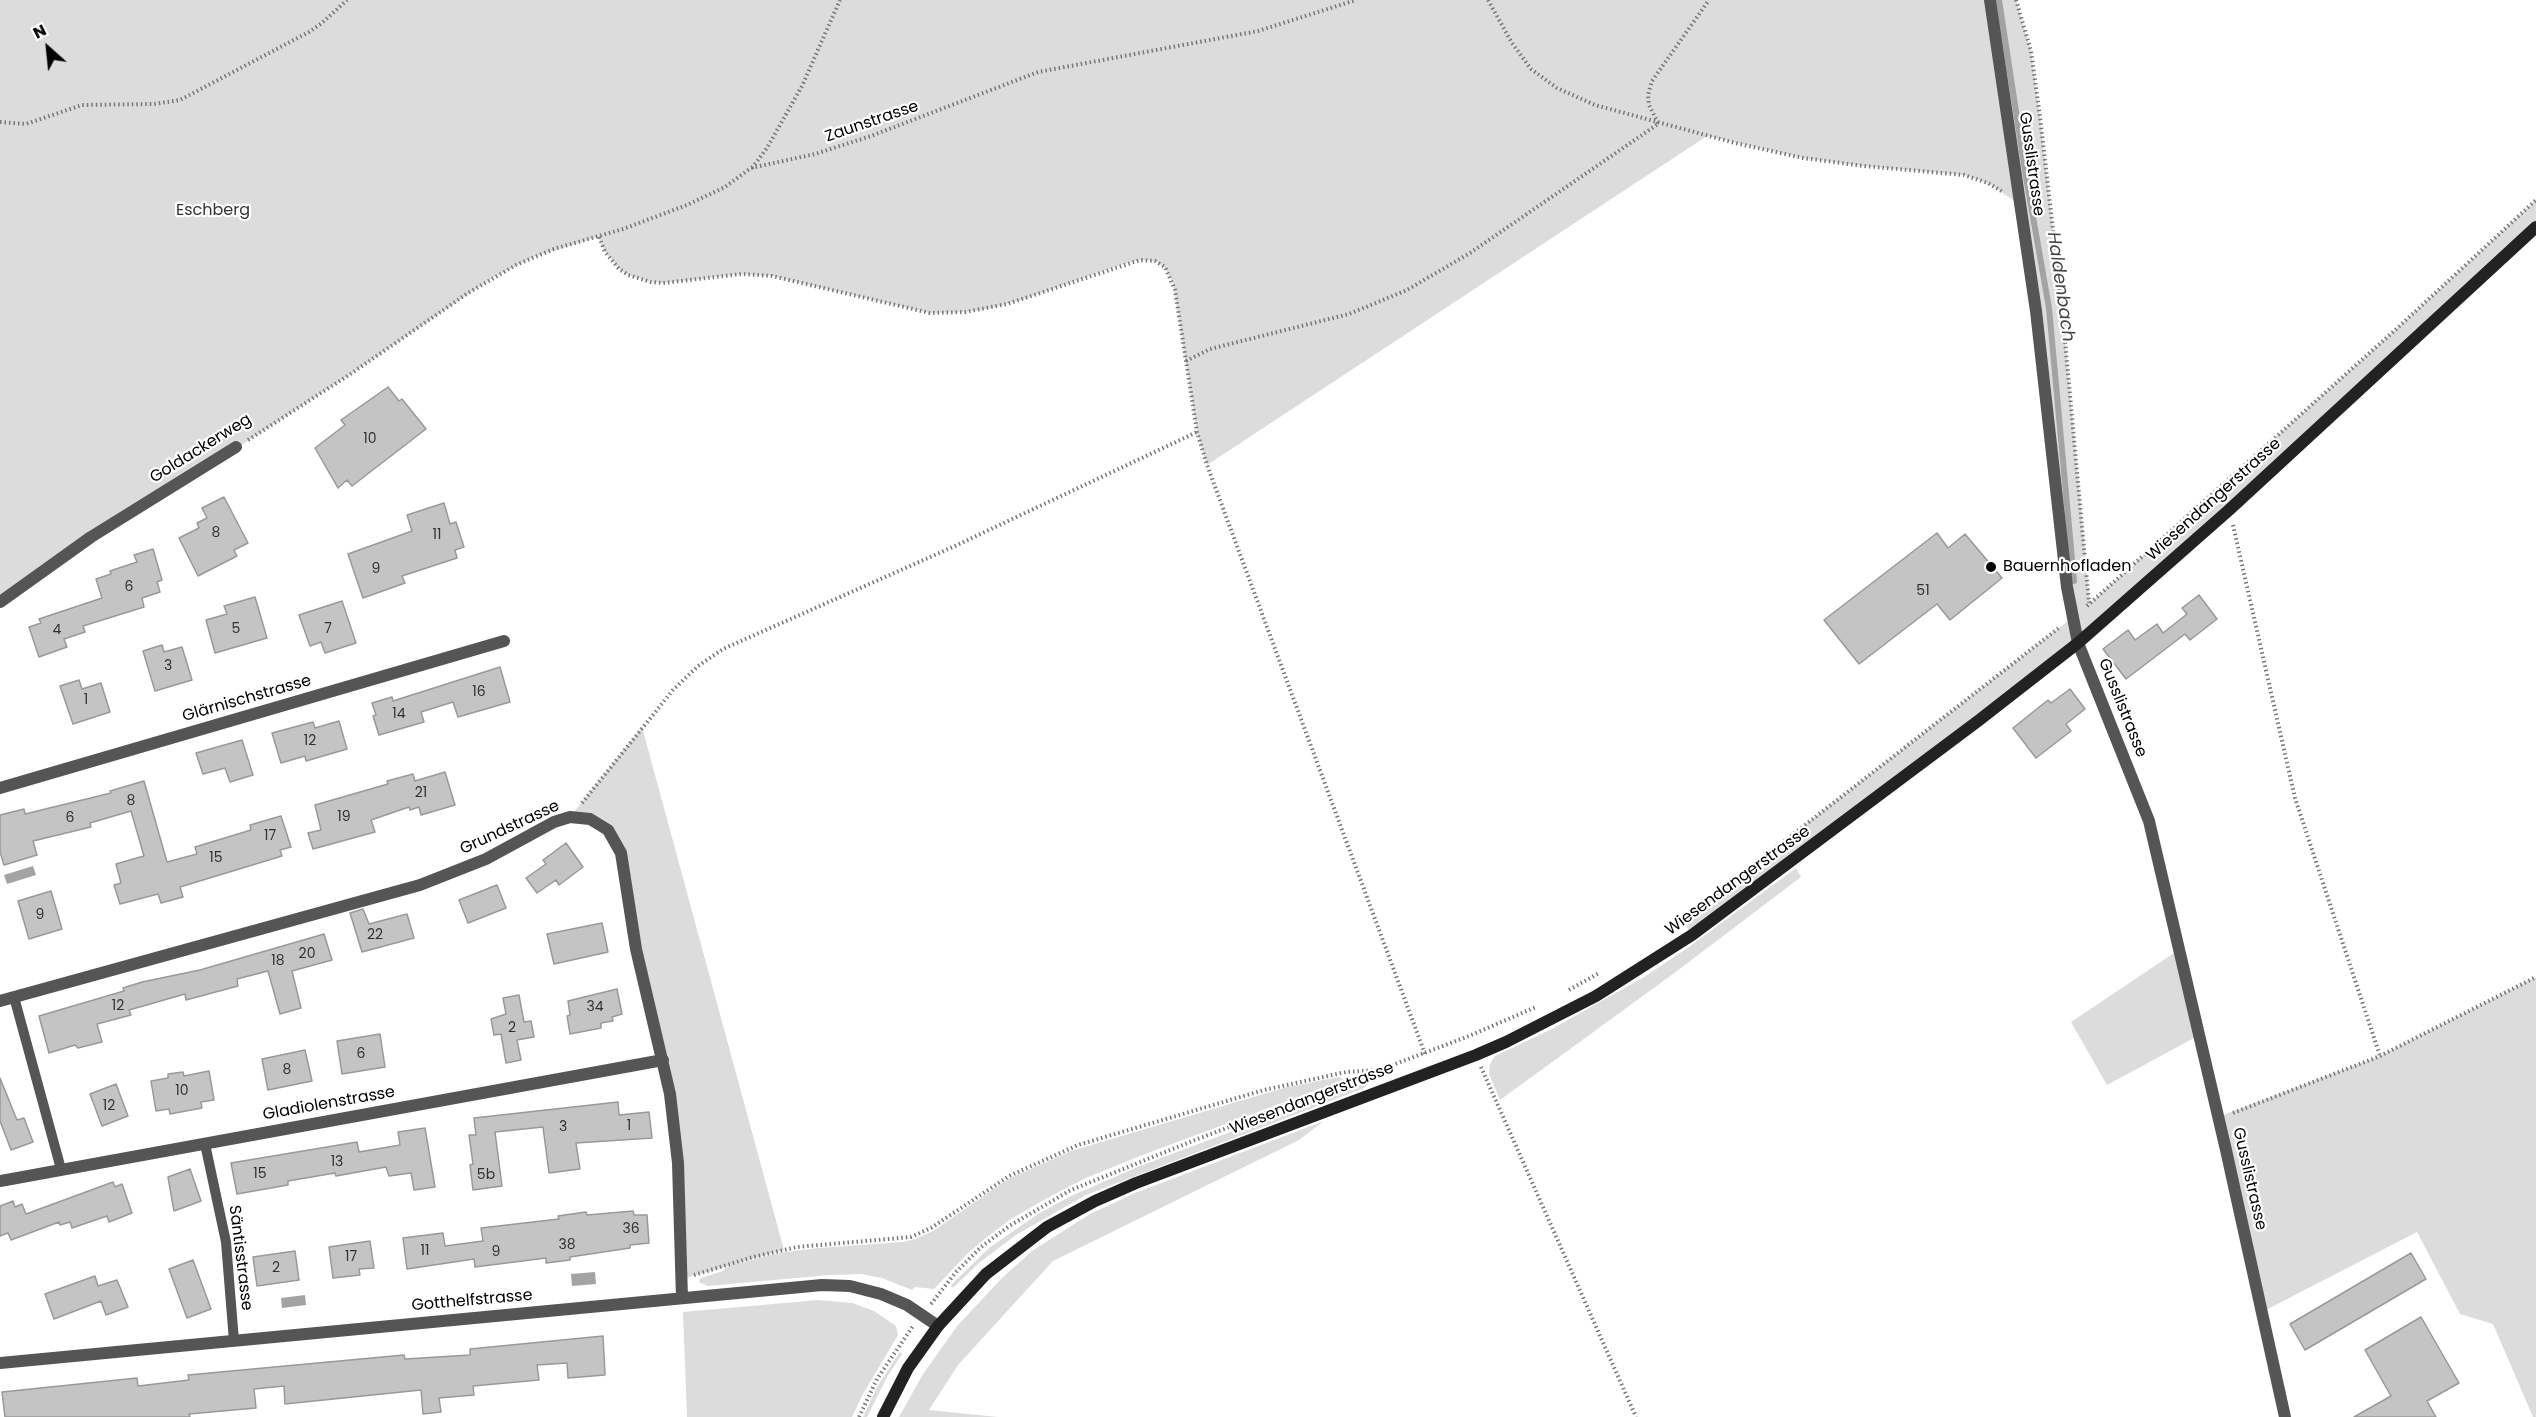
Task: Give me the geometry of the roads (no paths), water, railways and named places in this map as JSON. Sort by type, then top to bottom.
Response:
[{"type":"main road","name":"Wiesendangerstrasse","points":[[883,1417],[908,1368],[938,1326],[970,1289],[1002,1260],[1047,1227],[1095,1201],[1157,1175],[1476,1055],[1562,1015],[1672,949],[1978,721],[2078,643],[2229,510],[2536,227]]},
{"type":"street","name":"Gusslistrasse","points":[[1990,0],[2036,312],[2067,587],[2078,643],[2149,821],[2226,1150],[2285,1417]]},
{"type":"street","name":"Goldackerweg","points":[[0,602],[91,537],[236,447]]},
{"type":"street","name":"Glärnischstrasse","points":[[0,788],[504,641]]},
{"type":"street","name":"Grundstrasse","points":[[0,1001],[420,885],[471,866],[547,825],[570,817],[590,819],[614,837],[621,853],[635,941],[672,1102],[678,1155],[682,1298]]},
{"type":"street","name":"Gladiolenstrasse","points":[[0,1181],[663,1060]]},
{"type":"street","name":"Gotthelfstrasse","points":[[0,1363],[840,1285],[870,1290],[891,1298],[938,1326]]},
{"type":"lane","points":[[14,997],[61,1169]]},
{"type":"lane","name":"Säntisstrasse","points":[[205,1144],[226,1242],[234,1341]]},
{"type":"waterway","name":"Haldenbach","points":[[1999,0],[2049,308],[2074,581]]},
{"type":"place","name":"Bauernhofladen","points":[[1991,567]]},
{"type":"park label","name":"Eschberg","points":[[213,211]]}]
